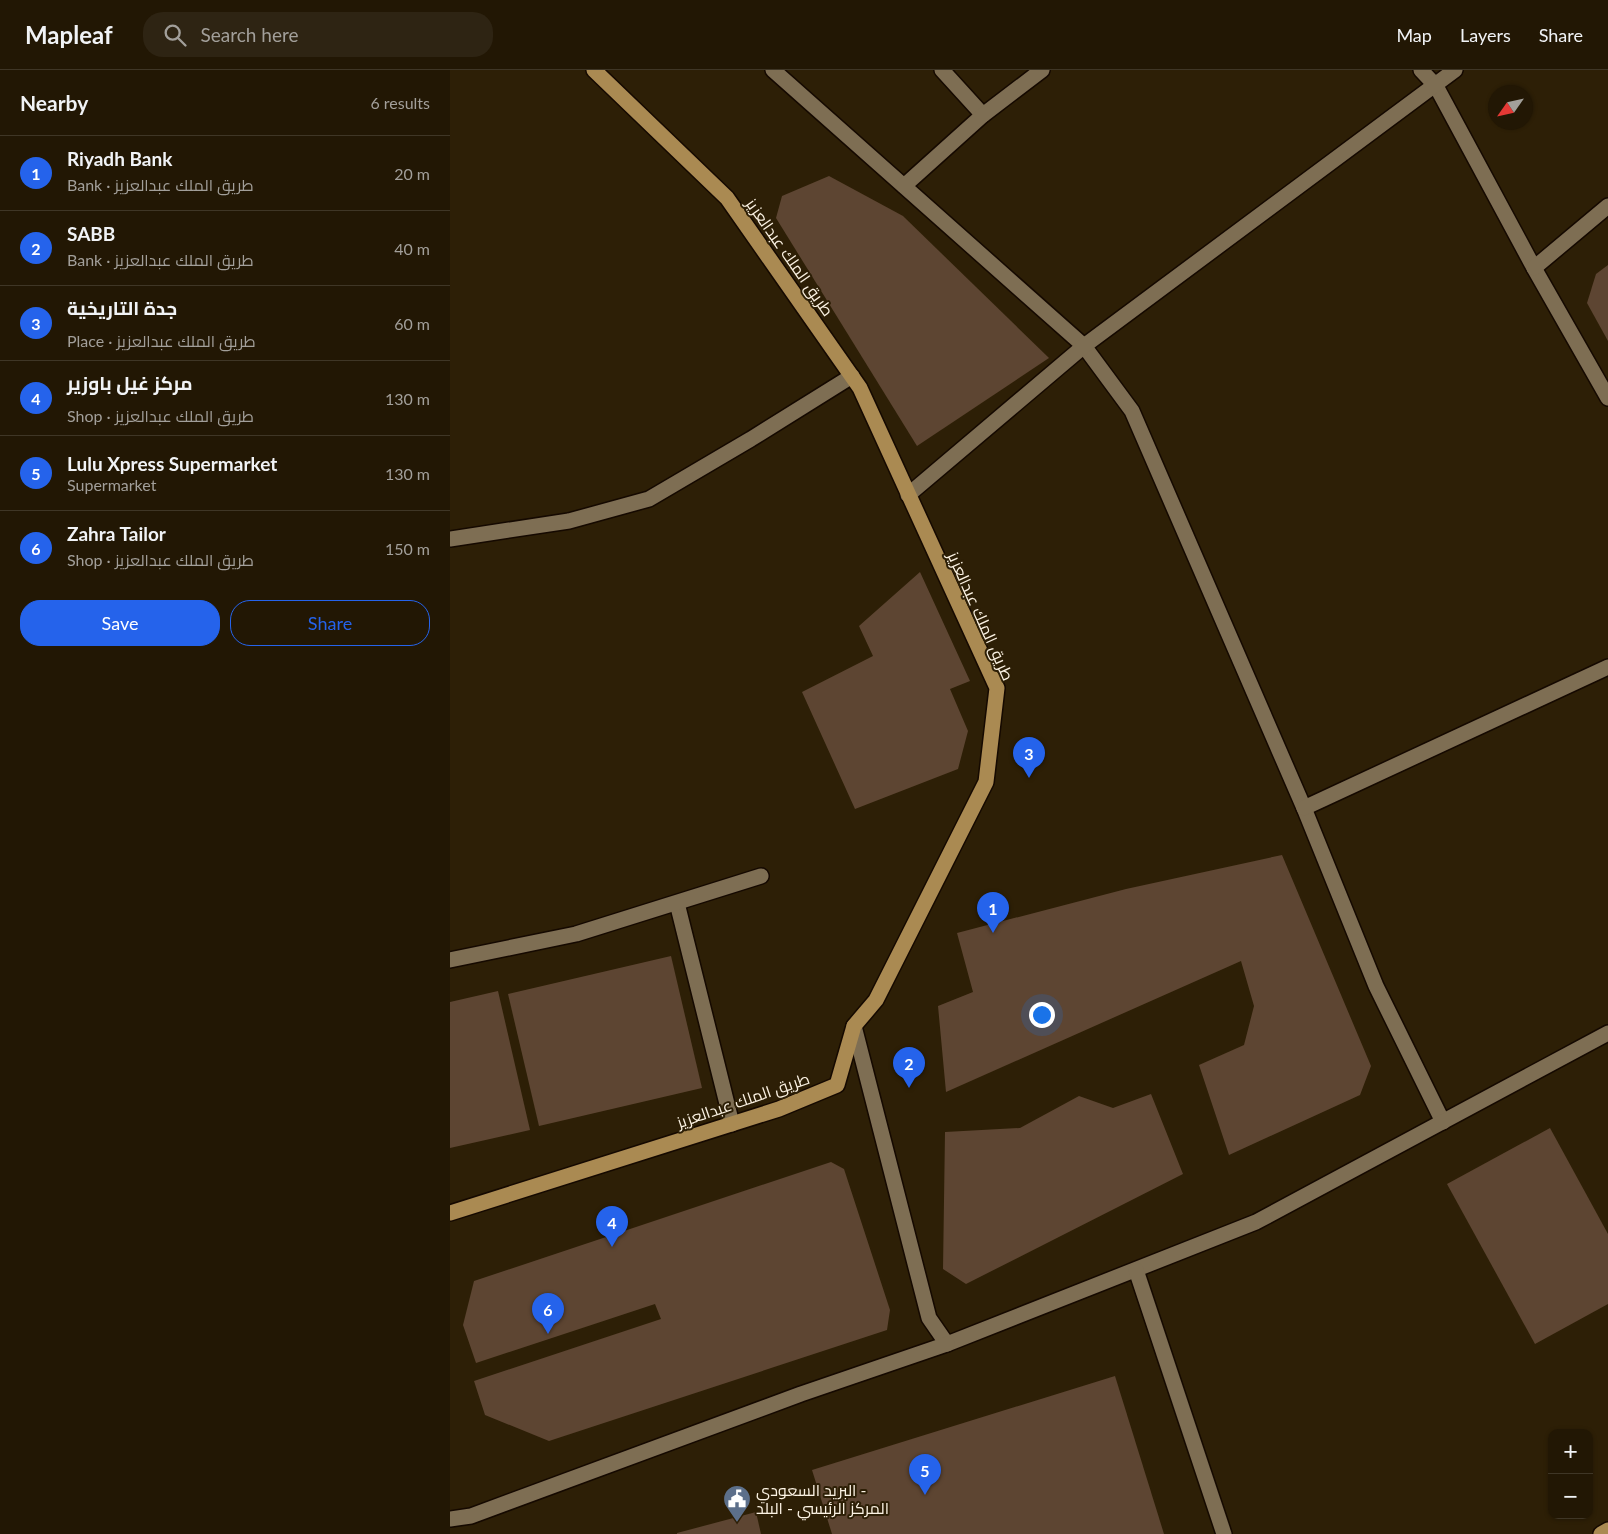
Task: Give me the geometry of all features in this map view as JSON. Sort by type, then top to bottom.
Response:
[{"type":"main road","name":"طريق الملك عبدالعزيز","points":[[450,1213],[780,1109],[837,1085],[854,1026],[876,1000],[986,782],[997,688],[860,388],[727,198],[594,70]]},
{"type":"main road","points":[[1602,1534],[1608,1530]]},
{"type":"street","points":[[774,70],[1084,346],[1132,411],[1304,808],[1376,986],[1443,1122]]},
{"type":"street","points":[[942,70],[983,115]]},
{"type":"street","points":[[904,186],[983,115],[1042,70]]},
{"type":"street","points":[[1421,70],[1436,86],[1534,268],[1608,398]]},
{"type":"street","points":[[908,495],[1084,346],[1456,70]]},
{"type":"street","points":[[1534,268],[1608,206]]},
{"type":"street","points":[[450,539],[569,521],[649,499],[751,439],[852,376]]},
{"type":"street","points":[[1304,808],[1608,667]]},
{"type":"street","points":[[450,960],[576,934],[761,876]]},
{"type":"street","points":[[677,903],[732,1124]]},
{"type":"street","points":[[854,1026],[929,1318],[947,1344]]},
{"type":"street","points":[[450,1519],[471,1516],[801,1394],[947,1344],[1256,1222],[1608,1033]]},
{"type":"street","points":[[1136,1270],[1224,1534]]},
{"type":"building","points":[[829,176],[903,216],[1049,358],[917,446],[776,218],[782,196]]},
{"type":"building","points":[[1608,265],[1608,341],[1587,303],[1596,274]]},
{"type":"building","points":[[920,572],[970,681],[950,689],[968,731],[958,769],[855,809],[802,692],[873,656],[859,626]]},
{"type":"building","points":[[1282,855],[1371,1066],[1360,1095],[1229,1155],[1199,1065],[1244,1045],[1254,1006],[1241,961],[946,1092],[938,1006],[973,992],[957,933],[1126,889]]},
{"type":"building","points":[[671,956],[702,1088],[539,1126],[508,994]]},
{"type":"building","points":[[498,991],[530,1130],[450,1148],[450,1002]]},
{"type":"building","points":[[1151,1094],[1183,1174],[966,1284],[943,1269],[945,1132],[1020,1128],[1079,1096],[1113,1108]]},
{"type":"building","points":[[1550,1128],[1608,1234],[1608,1304],[1535,1344],[1447,1184]]},
{"type":"building","points":[[831,1162],[844,1169],[890,1310],[887,1330],[549,1441],[485,1415],[474,1381],[661,1319],[655,1304],[476,1363],[463,1325],[474,1281]]},
{"type":"building","points":[[1115,1376],[1164,1534],[832,1534],[812,1470]]},
{"type":"building","name":"البريد السعودي - المركز الرئيسي - البلد","points":[[756,1512],[761,1534],[677,1534],[677,1533]]},
{"type":"place","name":"جدة التاريخية","points":[[1029,778]]},
{"type":"place","name":"Riyadh Bank","points":[[993,933]]},
{"type":"place","name":"SABB","points":[[909,1088]]},
{"type":"place","name":"مركز غيل باوزير","points":[[612,1247]]},
{"type":"place","name":"Zahra Tailor","points":[[548,1334]]},
{"type":"place","name":"Lulu Xpress Supermarket","points":[[925,1495]]},
{"type":"place","name":"البريد السعودي - المركز الرئيسي - البلد","points":[[737,1523]]}]
